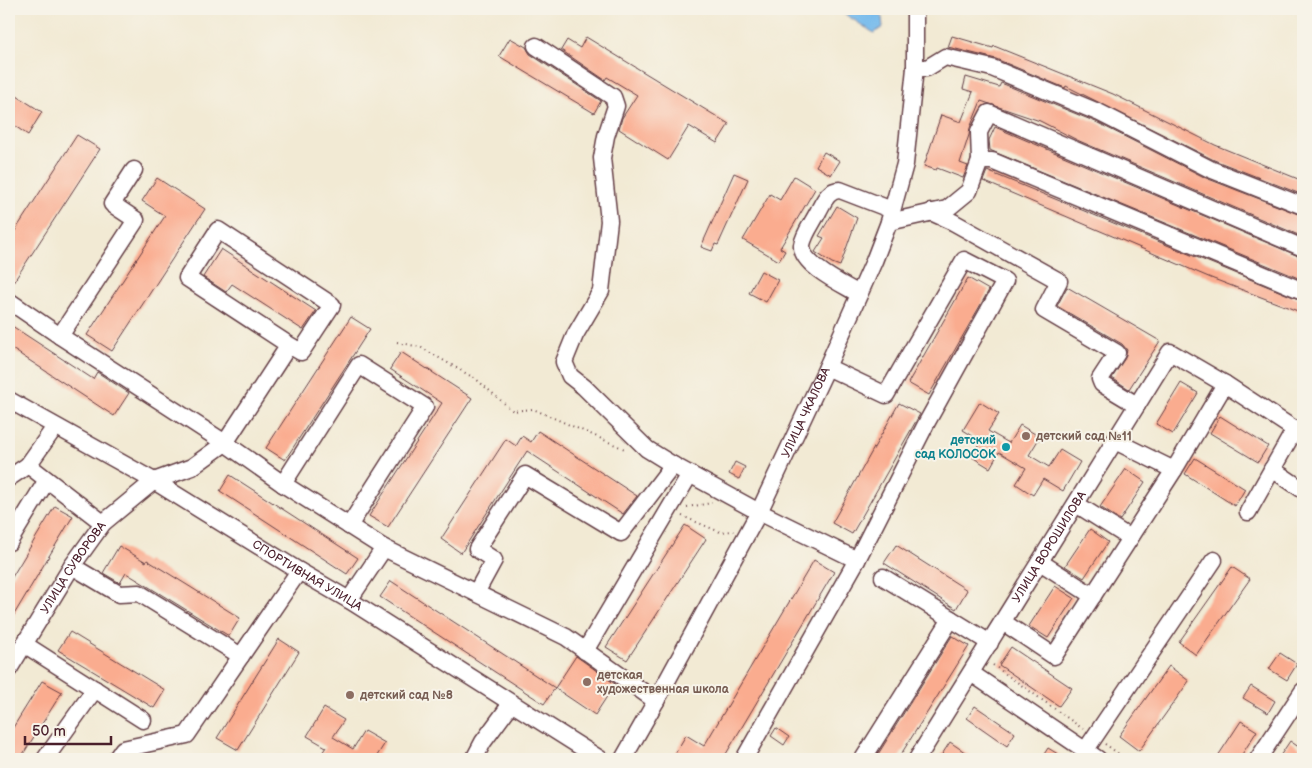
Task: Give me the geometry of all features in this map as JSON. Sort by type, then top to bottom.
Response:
[{"type":"street","name":"УЛИЦА ЧКАЛОВА","points":[[623,759],[750,528],[827,367],[874,261],[890,216],[904,164],[915,68],[915,13]]},
{"type":"street","points":[[536,46],[613,96],[616,106],[606,136],[602,158],[609,221],[601,291],[575,335],[564,362],[570,376],[584,387],[646,449],[758,512],[856,560]]},
{"type":"street","points":[[915,68],[928,68],[945,57],[992,68],[1100,113],[1210,169],[1303,206]]},
{"type":"street","points":[[860,294],[812,265],[806,258],[802,248],[804,238],[825,199],[830,193],[840,190],[890,216],[947,209],[969,190],[980,161],[980,132],[989,113],[1303,248]]},
{"type":"street","points":[[980,161],[992,161],[1303,291]]},
{"type":"street","points":[[60,336],[136,220],[112,204],[134,170]]},
{"type":"street","points":[[931,212],[953,222],[1059,281],[1044,310],[1117,353],[1100,380],[1102,384],[1137,405]]},
{"type":"street","points":[[218,230],[332,305],[301,352],[289,345],[187,278],[218,230]]},
{"type":"street","points":[[744,759],[856,560],[927,422],[1005,281],[964,260],[886,395],[827,367]]},
{"type":"street","points":[[9,301],[225,443],[283,484],[384,548],[566,637],[656,701]]},
{"type":"street","points":[[225,443],[289,345]]},
{"type":"street","name":"УЛИЦА ВОРОШИЛОВА","points":[[918,759],[1170,352],[1224,384]]},
{"type":"street","points":[[283,484],[359,365],[424,408],[349,526]]},
{"type":"street","points":[[1003,622],[1054,656],[1174,470],[1224,384],[1299,432],[1272,469],[1248,512]]},
{"type":"street","name":"СПОРТИВНАЯ УЛИЦА","points":[[9,400],[154,481],[300,572],[349,600],[600,759]]},
{"type":"street","points":[[9,478],[28,465],[55,427]]},
{"type":"street","points":[[1115,441],[1174,470]]},
{"type":"street","name":"УЛИЦА СУВОРОВА","points":[[9,669],[72,566],[103,523],[154,481],[192,467],[225,443]]},
{"type":"street","points":[[28,465],[103,523]]},
{"type":"street","points":[[476,593],[494,560],[477,549],[524,475],[621,533],[673,465]]},
{"type":"street","points":[[1272,469],[1303,490]]},
{"type":"street","points":[[585,651],[690,474]]},
{"type":"street","points":[[9,542],[47,480]]},
{"type":"street","points":[[1076,504],[1130,538]]},
{"type":"street","points":[[349,600],[384,548]]},
{"type":"street","points":[[972,673],[1092,755],[1094,736],[1214,560]]},
{"type":"street","points":[[1040,562],[1093,596]]},
{"type":"street","points":[[72,566],[119,594],[139,593],[241,656]]},
{"type":"street","points":[[116,759],[122,749],[187,734],[300,572]]},
{"type":"street","points":[[883,577],[951,619],[987,648]]},
{"type":"street","points":[[863,759],[951,619]]},
{"type":"street","points":[[24,644],[144,720]]},
{"type":"street","points":[[45,759],[95,689]]},
{"type":"street","points":[[1258,759],[1303,691]]},
{"type":"street","points":[[474,759],[483,742],[511,704]]},
{"type":"path","points":[[397,342],[420,347],[476,379],[513,411],[533,410],[634,453]]},
{"type":"path","points":[[668,511],[714,503],[707,497]]},
{"type":"path","points":[[668,511],[720,532],[750,528]]},
{"type":"path","points":[[987,648],[995,668],[1126,759]]},
{"type":"water","points":[[837,9],[881,9],[883,27],[874,33]]},
{"type":"building","points":[[952,36],[993,48],[994,46],[1113,94],[1215,145],[1303,181],[1303,195],[1214,160],[1066,86],[1065,88],[996,59],[948,47]]},
{"type":"building","points":[[586,37],[729,124],[717,143],[689,126],[668,160],[619,129],[622,118],[637,95],[607,77],[605,80],[561,50],[567,40],[580,48]]},
{"type":"building","points":[[510,38],[526,47],[530,54],[601,101],[594,113],[499,56]]},
{"type":"building","points":[[966,77],[999,87],[1001,83],[1096,122],[1206,178],[1303,216],[1303,237],[1077,140],[1040,121],[981,101],[970,128],[960,163],[968,166],[963,178],[937,168],[936,170],[924,166],[941,115],[961,122],[973,92],[963,89]]},
{"type":"building","points":[[9,91],[42,112],[28,135],[9,122]]},
{"type":"building","points":[[995,127],[1303,258],[1303,280],[992,151],[990,150],[989,140]]},
{"type":"building","points":[[77,135],[100,149],[9,289],[9,240]]},
{"type":"building","points":[[824,152],[840,161],[831,175],[816,166]]},
{"type":"building","points":[[987,171],[1303,301],[1303,313],[1211,278],[983,181]]},
{"type":"building","points":[[734,173],[748,179],[718,245],[715,244],[712,251],[701,247]]},
{"type":"building","points":[[794,176],[815,189],[780,248],[785,251],[779,261],[743,240],[770,194],[780,200]]},
{"type":"building","points":[[157,178],[205,209],[112,351],[87,335],[165,216],[142,201]]},
{"type":"building","points":[[837,206],[857,218],[840,266],[815,252],[824,238],[819,236]]},
{"type":"building","points":[[221,249],[316,311],[303,330],[232,284],[226,292],[203,277]]},
{"type":"building","points":[[761,271],[778,280],[766,302],[749,293]]},
{"type":"building","points":[[968,278],[989,290],[929,395],[908,383]]},
{"type":"building","points":[[1067,287],[1160,341],[1129,389],[1112,378],[1125,358],[1127,350],[1122,344],[1057,306]]},
{"type":"building","points":[[351,317],[370,329],[285,460],[266,448]]},
{"type":"building","points":[[9,324],[93,379],[97,372],[129,393],[114,416],[9,347]]},
{"type":"building","points":[[401,352],[472,398],[388,527],[369,516],[442,403],[390,369]]},
{"type":"building","points":[[1181,383],[1198,393],[1173,434],[1156,424]]},
{"type":"building","name":"детский сад КОЛОСОК","points":[[980,402],[999,414],[988,431],[1009,443],[1020,425],[1040,437],[1029,455],[1049,467],[1060,450],[1080,462],[1063,491],[1043,479],[1033,495],[1016,484],[1026,468],[999,452],[990,468],[972,457],[981,441],[963,430]]},
{"type":"building","points":[[899,403],[920,414],[852,534],[832,523]]},
{"type":"building","points":[[1220,416],[1268,446],[1258,462],[1210,433]]},
{"type":"building","points":[[538,431],[637,496],[623,514],[527,451],[461,553],[441,539],[506,439],[516,446],[522,436],[531,442]]},
{"type":"building","points":[[1195,458],[1245,489],[1235,506],[1185,474]]},
{"type":"building","points":[[735,462],[745,467],[739,479],[729,474]]},
{"type":"building","points":[[1126,469],[1145,482],[1120,520],[1100,507]]},
{"type":"building","points":[[230,475],[358,558],[347,574],[220,491]]},
{"type":"building","points":[[55,506],[73,516],[9,623],[9,582]]},
{"type":"building","points":[[685,525],[706,539],[627,660],[606,647]]},
{"type":"building","points":[[1090,529],[1108,542],[1084,578],[1065,566]]},
{"type":"building","points":[[896,545],[967,590],[956,609],[884,563]]},
{"type":"building","points":[[119,546],[146,562],[147,560],[240,618],[229,636],[126,573],[120,583],[103,573]]},
{"type":"building","points":[[814,560],[834,572],[723,759],[672,759],[686,735],[704,746]]},
{"type":"building","points":[[1232,567],[1250,579],[1196,655],[1179,642]]},
{"type":"building","points":[[391,581],[555,688],[544,704],[380,597]]},
{"type":"building","points":[[1055,586],[1074,598],[1048,638],[1029,626]]},
{"type":"building","points":[[70,632],[165,690],[154,708],[58,650]]},
{"type":"building","points":[[952,636],[969,646],[898,759],[875,759]]},
{"type":"building","points":[[279,639],[299,652],[238,750],[217,738]]},
{"type":"building","points":[[1011,647],[1072,688],[1059,706],[999,665]]},
{"type":"building","points":[[1280,653],[1297,664],[1287,680],[1269,669]]},
{"type":"building","name":"детская художественная школа","points":[[576,656],[615,684],[595,715],[555,688]]},
{"type":"building","points":[[1169,666],[1189,681],[1139,751],[1119,736]]},
{"type":"building","points":[[42,681],[62,692],[20,759],[9,759],[9,734]]},
{"type":"building","points":[[1251,686],[1275,701],[1268,713],[1243,698]]},
{"type":"building","points":[[975,706],[1015,733],[1007,746],[967,718]]},
{"type":"building","points":[[324,708],[344,720],[333,737],[353,749],[364,731],[385,743],[375,759],[318,759],[326,747],[307,736]]},
{"type":"building","points":[[1241,721],[1257,731],[1239,759],[1216,759]]},
{"type":"building","points":[[776,728],[789,737],[784,745],[771,736]]},
{"type":"building","points":[[1290,741],[1303,750],[1303,759],[1278,759]]},
{"type":"building","points":[[950,742],[975,759],[939,759]]},
{"type":"building","points":[[1048,748],[1066,759],[1041,759]]},
{"type":"place","name":"детский сад №11","points":[[1026,436]]},
{"type":"place","name":"детский сад КОЛОСОК","points":[[1006,447]]},
{"type":"place","name":"детская художественная школа","points":[[587,682]]},
{"type":"place","name":"детский сад №8","points":[[350,695]]}]
